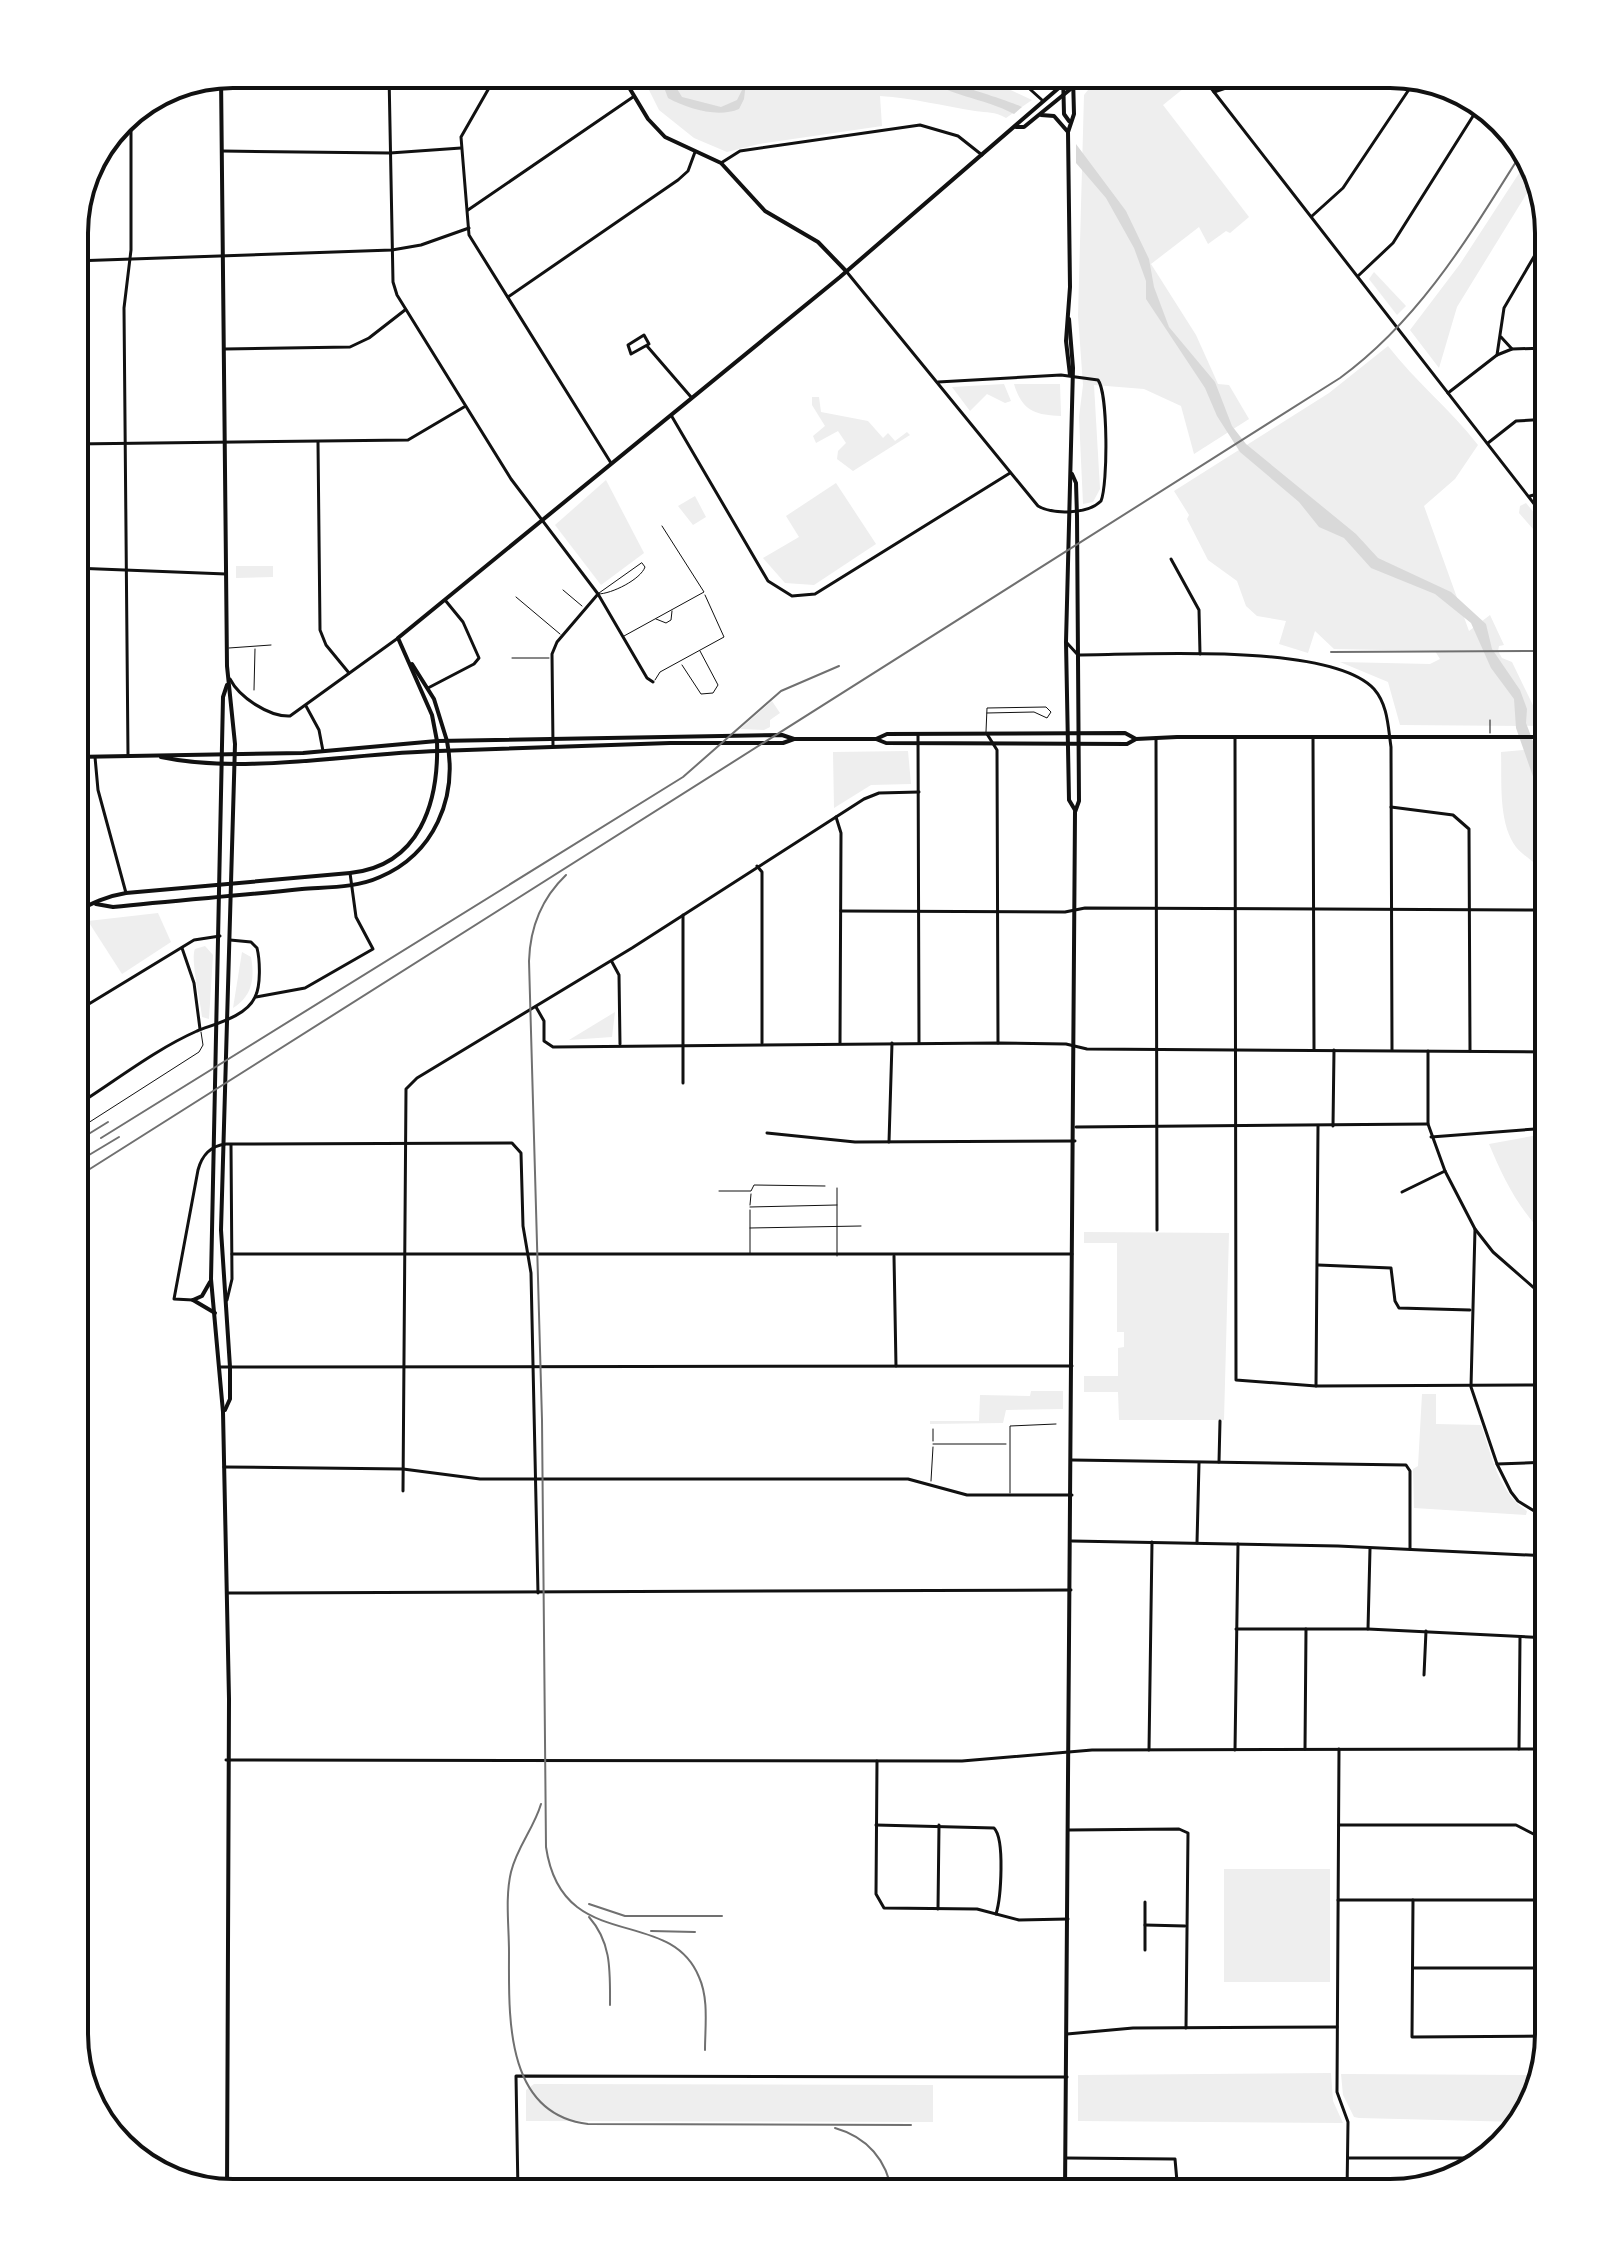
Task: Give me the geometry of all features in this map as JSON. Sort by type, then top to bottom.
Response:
[{"type":"main road","points":[[221,88],[227,685],[235,753],[223,1177],[230,1399],[223,1412]]},
{"type":"main road","points":[[629,88],[665,137],[721,163],[765,211],[818,242],[846,271]]},
{"type":"main road","points":[[88,907],[104,896],[350,873],[384,863],[417,833],[435,795],[438,751],[432,715],[398,638],[846,271],[1016,127],[1057,88]]},
{"type":"main road","points":[[1063,88],[1064,114],[1069,121]]},
{"type":"main road","points":[[1016,127],[1024,127],[1073,88]]},
{"type":"main road","points":[[1065,2179],[1076,1127],[1075,810],[1079,801],[1077,516],[1076,483],[1072,474],[1070,375],[1067,368],[1068,132],[1069,121],[1074,114],[1073,88]]},
{"type":"main road","points":[[1039,116],[1054,116],[1068,132]]},
{"type":"main road","points":[[1072,474],[1068,483],[1066,642],[1069,800],[1075,810]]},
{"type":"main road","points":[[96,904],[113,907],[351,884],[380,877],[398,868],[429,838],[441,816],[449,789],[449,751],[440,714],[428,688],[410,662]]},
{"type":"main road","points":[[227,685],[223,697],[222,884],[211,1279],[221,1367],[227,1593],[227,2179]]},
{"type":"main road","points":[[1068,688],[1079,689]]},
{"type":"main road","points":[[876,739],[887,734],[1125,733],[1136,739]]},
{"type":"main road","points":[[88,757],[323,752],[437,741],[553,737],[782,735],[794,739],[876,739],[886,743],[1127,744],[1136,739],[1156,738],[1535,737]]},
{"type":"main road","points":[[155,756],[182,762],[234,762],[438,751],[783,743],[794,739]]},
{"type":"main road","points":[[211,1279],[205,1292],[193,1300],[215,1313]]},
{"type":"street","points":[[389,88],[394,288],[464,407],[539,521],[598,594],[653,682]]},
{"type":"street","points":[[489,88],[461,137],[469,235],[612,464]]},
{"type":"street","points":[[1029,88],[1042,100]]},
{"type":"street","points":[[1211,88],[1535,505]]},
{"type":"street","points":[[1214,92],[1221,88]]},
{"type":"street","points":[[1312,216],[1347,184],[1408,89]]},
{"type":"street","points":[[468,210],[633,96]]},
{"type":"street","points":[[1358,276],[1393,243],[1474,115]]},
{"type":"street","points":[[721,163],[732,154],[767,146],[909,124],[932,126],[958,136],[982,155]]},
{"type":"street","points":[[128,756],[124,308],[131,260],[131,129]]},
{"type":"street","points":[[222,151],[390,153],[461,148]]},
{"type":"street","points":[[508,297],[678,180],[688,171],[695,151]]},
{"type":"street","points":[[88,261],[392,250],[421,245],[469,228]]},
{"type":"street","points":[[1497,355],[1502,317],[1512,289],[1535,253]]},
{"type":"street","points":[[846,271],[1038,506],[1060,511],[1083,510],[1099,503],[1104,492],[1103,390],[1094,377],[1070,375],[938,382]]},
{"type":"street","points":[[224,349],[350,347],[372,336],[405,310]]},
{"type":"street","points":[[647,346],[633,354],[627,349],[641,335],[648,338],[647,346],[691,397]]},
{"type":"street","points":[[1501,337],[1512,349]]},
{"type":"street","points":[[1448,393],[1497,355],[1512,349],[1535,348]]},
{"type":"street","points":[[88,444],[408,440],[464,407]]},
{"type":"street","points":[[671,415],[768,581],[792,596],[810,596],[842,579],[1010,473]]},
{"type":"street","points":[[1488,443],[1516,421],[1535,420]]},
{"type":"street","points":[[318,442],[320,630],[326,645],[349,673]]},
{"type":"street","points":[[1529,497],[1535,495]]},
{"type":"street","points":[[1171,559],[1199,610],[1200,654]]},
{"type":"street","points":[[88,569],[226,574]]},
{"type":"street","points":[[553,748],[552,658],[562,636],[598,594]]},
{"type":"street","points":[[428,688],[474,664],[479,658],[463,622],[445,599]]},
{"type":"street","points":[[227,666],[237,692],[276,714],[290,716],[398,638]]},
{"type":"street","points":[[1066,642],[1078,655],[1272,655],[1355,676],[1371,687],[1382,700],[1390,738],[1392,1050]]},
{"type":"street","points":[[306,706],[319,730],[323,752]]},
{"type":"street","points":[[986,733],[996,744],[998,1043]]},
{"type":"street","points":[[918,734],[919,1043]]},
{"type":"street","points":[[1235,737],[1235,1372],[1240,1383],[1535,1385]]},
{"type":"street","points":[[1313,737],[1314,1050]]},
{"type":"street","points":[[1156,738],[1157,1230]]},
{"type":"street","points":[[95,757],[98,790],[126,893]]},
{"type":"street","points":[[403,1491],[404,1099],[409,1085],[874,794],[919,792]]},
{"type":"street","points":[[1391,807],[1453,815],[1465,822],[1471,835],[1470,1051]]},
{"type":"street","points":[[836,817],[841,829],[840,1043]]},
{"type":"street","points":[[757,866],[762,872],[762,1043]]},
{"type":"street","points":[[88,1098],[200,1030],[209,1029],[230,1018],[256,997],[305,988],[373,949],[356,917],[350,873]]},
{"type":"street","points":[[841,911],[1076,911],[1085,908],[1535,910]]},
{"type":"street","points":[[683,915],[683,1083]]},
{"type":"street","points":[[88,1005],[199,938],[220,936]]},
{"type":"street","points":[[230,940],[251,942],[257,948],[256,997]]},
{"type":"street","points":[[182,948],[194,983],[200,1030]]},
{"type":"street","points":[[611,961],[619,975],[620,1044]]},
{"type":"street","points":[[536,1007],[544,1021],[544,1041],[550,1046],[998,1043],[1076,1045],[1087,1049],[1535,1052]]},
{"type":"street","points":[[889,1142],[892,1043]]},
{"type":"street","points":[[1333,1126],[1334,1050]]},
{"type":"street","points":[[1428,1051],[1428,1124],[1445,1171],[1475,1229],[1514,1273],[1535,1290]]},
{"type":"street","points":[[1076,1127],[1428,1124]]},
{"type":"street","points":[[1316,1386],[1318,1126]]},
{"type":"street","points":[[1431,1137],[1535,1129]]},
{"type":"street","points":[[767,1133],[889,1142],[1075,1141]]},
{"type":"street","points":[[193,1300],[174,1299],[198,1170],[209,1150],[231,1145],[404,1143],[512,1143],[518,1147],[531,1273],[538,1479],[538,1593]]},
{"type":"street","points":[[225,1304],[231,1287],[231,1145]]},
{"type":"street","points":[[1402,1192],[1445,1171]]},
{"type":"street","points":[[1475,1229],[1470,1310],[1471,1387],[1497,1464],[1518,1501],[1535,1511]]},
{"type":"street","points":[[232,1254],[1074,1254]]},
{"type":"street","points":[[894,1256],[896,1366]]},
{"type":"street","points":[[1318,1265],[1391,1268],[1395,1301],[1399,1308],[1470,1310]]},
{"type":"street","points":[[221,1367],[1072,1366]]},
{"type":"street","points":[[1219,1462],[1220,1421]]},
{"type":"street","points":[[1072,1460],[1406,1465],[1410,1471],[1410,1549]]},
{"type":"street","points":[[1197,1543],[1199,1461]]},
{"type":"street","points":[[1497,1464],[1535,1463]]},
{"type":"street","points":[[224,1467],[403,1469],[453,1478],[908,1479],[958,1494],[1072,1495]]},
{"type":"street","points":[[1072,1541],[1370,1547],[1535,1555]]},
{"type":"street","points":[[1149,1750],[1152,1542]]},
{"type":"street","points":[[1235,1750],[1238,1544]]},
{"type":"street","points":[[1368,1629],[1370,1547]]},
{"type":"street","points":[[227,1593],[1071,1590]]},
{"type":"street","points":[[1236,1629],[1368,1629],[1535,1638]]},
{"type":"street","points":[[1305,1750],[1306,1629]]},
{"type":"street","points":[[1424,1675],[1426,1631]]},
{"type":"street","points":[[1519,1749],[1520,1637]]},
{"type":"street","points":[[1339,1749],[1337,2092],[1348,2122],[1347,2179]]},
{"type":"street","points":[[226,1760],[973,1761],[1070,1752],[1149,1750],[1535,1749]]},
{"type":"street","points":[[877,1761],[876,1894],[880,1905],[892,1910],[977,1909],[1019,1920],[1068,1919]]},
{"type":"street","points":[[876,1825],[987,1825],[999,1833],[1000,1903],[996,1914]]},
{"type":"street","points":[[938,1910],[939,1825]]},
{"type":"street","points":[[1339,1825],[1516,1825],[1535,1835]]},
{"type":"street","points":[[1069,1830],[1186,1831],[1186,2028]]},
{"type":"street","points":[[1338,1900],[1535,1900]]},
{"type":"street","points":[[1413,1900],[1412,2037],[1535,2036]]},
{"type":"street","points":[[1145,1902],[1145,1950]]},
{"type":"street","points":[[1145,1925],[1186,1926]]},
{"type":"street","points":[[1413,1968],[1535,1968]]},
{"type":"street","points":[[1067,2034],[1186,2028],[1337,2027]]},
{"type":"street","points":[[518,2179],[516,2076],[1067,2077]]},
{"type":"street","points":[[1066,2158],[1175,2159],[1177,2179]]},
{"type":"street","points":[[1348,2158],[1466,2158]]},
{"type":"lane","points":[[653,682],[660,672],[723,638],[725,633],[704,592],[662,526]]},
{"type":"lane","points":[[638,564],[645,567],[642,574],[607,594],[598,594],[638,564]]},
{"type":"lane","points":[[563,590],[586,609]]},
{"type":"lane","points":[[623,637],[704,592]]},
{"type":"lane","points":[[516,597],[562,636]]},
{"type":"lane","points":[[654,619],[666,623],[671,620],[672,609]]},
{"type":"lane","points":[[227,648],[271,645]]},
{"type":"lane","points":[[254,690],[255,646]]},
{"type":"lane","points":[[681,663],[701,694],[713,693],[718,685],[700,651]]},
{"type":"lane","points":[[512,658],[552,658]]},
{"type":"lane","points":[[986,733],[987,708],[1046,707],[1051,712],[1047,718],[1034,712],[987,713]]},
{"type":"lane","points":[[1490,720],[1490,737]]},
{"type":"lane","points":[[88,1123],[199,1052],[203,1045],[200,1030]]},
{"type":"lane","points":[[750,1256],[750,1207],[754,1185],[825,1186]]},
{"type":"lane","points":[[837,1188],[837,1256]]},
{"type":"lane","points":[[719,1191],[751,1191]]},
{"type":"lane","points":[[750,1207],[837,1205]]},
{"type":"lane","points":[[750,1228],[861,1226]]},
{"type":"lane","points":[[1010,1496],[1011,1425],[1056,1424]]},
{"type":"lane","points":[[931,1484],[933,1429]]},
{"type":"lane","points":[[933,1444],[1009,1444]]},
{"type":"shaded area","points":[[648,88],[1007,88],[1032,100],[1006,118],[998,114],[880,96],[882,126],[759,144],[727,152],[694,138],[659,110]]},
{"type":"shaded area","points":[[664,88],[677,88],[682,97],[721,107],[737,100],[742,88],[745,88],[739,109],[731,112],[694,109],[668,98]]},
{"type":"shaded area","points":[[942,88],[967,88],[1022,107],[1014,114]]},
{"type":"shaded area","points":[[1090,88],[1184,88],[1163,105],[1249,217],[1230,233],[1226,231],[1208,244],[1199,227],[1151,264],[1196,335],[1218,384],[1229,385],[1249,419],[1194,454],[1181,406],[1144,389],[1094,385],[1100,489],[1093,502],[1083,504],[1079,417],[1083,385],[1078,316],[1084,95]]},
{"type":"shaded area","points":[[1076,144],[1126,211],[1149,259],[1154,287],[1169,327],[1215,382],[1232,426],[1246,444],[1356,534],[1378,558],[1451,592],[1486,624],[1492,649],[1520,690],[1527,709],[1526,723],[1535,746],[1535,782],[1516,728],[1514,699],[1491,668],[1471,623],[1435,594],[1371,568],[1344,538],[1319,527],[1299,502],[1240,452],[1217,416],[1205,388],[1146,299],[1146,281],[1134,248],[1106,198],[1076,163]]},
{"type":"shaded area","points":[[1521,170],[1529,191],[1457,307],[1439,368],[1410,330],[1460,264]]},
{"type":"shaded area","points":[[1374,272],[1406,306],[1397,315],[1369,279]]},
{"type":"shaded area","points":[[1388,346],[1478,445],[1455,479],[1424,506],[1469,631],[1490,615],[1504,645],[1499,646],[1498,651],[1502,658],[1512,662],[1535,709],[1535,726],[1400,725],[1388,682],[1340,662],[1430,664],[1440,659],[1435,651],[1334,649],[1315,631],[1308,653],[1279,644],[1286,621],[1257,616],[1246,606],[1237,581],[1208,560],[1187,519],[1189,515],[1174,491],[1329,393]]},
{"type":"shaded area","points":[[1004,384],[1011,401],[1005,403],[987,394],[970,411],[952,387]]},
{"type":"shaded area","points":[[1014,384],[1060,384],[1061,416],[1031,410],[1021,400]]},
{"type":"shaded area","points":[[812,397],[819,397],[821,412],[868,421],[883,438],[888,433],[895,441],[907,432],[910,435],[853,471],[837,459],[838,451],[846,443],[838,431],[816,443],[813,436],[825,426],[812,405]]},
{"type":"shaded area","points":[[606,480],[644,553],[601,585],[555,525]]},
{"type":"shaded area","points":[[836,483],[876,544],[814,585],[785,583],[763,558],[799,537],[786,516]]},
{"type":"shaded area","points":[[695,496],[706,517],[693,525],[678,506]]},
{"type":"shaded area","points":[[1526,503],[1535,514],[1535,531],[1519,513],[1520,506]]},
{"type":"shaded area","points":[[236,566],[273,566],[273,577],[236,578]]},
{"type":"shaded area","points":[[772,701],[780,713],[770,720],[770,727],[764,730],[740,729]]},
{"type":"shaded area","points":[[1535,749],[1535,864],[1516,847],[1506,826],[1501,752]]},
{"type":"shaded area","points":[[908,751],[911,784],[871,785],[834,808],[833,752]]},
{"type":"shaded area","points":[[158,913],[171,942],[122,974],[88,921]]},
{"type":"shaded area","points":[[205,946],[213,955],[209,1019],[202,1017],[194,962],[195,949]]},
{"type":"shaded area","points":[[242,952],[251,957],[252,980],[244,998],[233,1008]]},
{"type":"shaded area","points":[[615,1012],[612,1037],[569,1040]]},
{"type":"shaded area","points":[[1535,1136],[1535,1224],[1514,1195],[1489,1144]]},
{"type":"shaded area","points":[[1084,1232],[1229,1233],[1224,1420],[1119,1420],[1118,1392],[1084,1392],[1084,1376],[1118,1376],[1118,1348],[1124,1347],[1124,1332],[1117,1332],[1117,1243],[1084,1243]]},
{"type":"shaded area","points":[[1031,1391],[1063,1391],[1063,1409],[1006,1410],[1003,1423],[930,1424],[930,1421],[979,1421],[980,1395],[1030,1396]]},
{"type":"shaded area","points":[[1422,1394],[1436,1394],[1436,1424],[1481,1425],[1503,1484],[1527,1511],[1526,1515],[1414,1508],[1413,1469],[1418,1466]]},
{"type":"shaded area","points":[[1224,1869],[1330,1869],[1330,1982],[1224,1982]]},
{"type":"shaded area","points":[[1331,2073],[1333,2101],[1343,2123],[1078,2121],[1078,2075]]},
{"type":"shaded area","points":[[1341,2074],[1529,2075],[1516,2107],[1505,2122],[1359,2118],[1354,2117],[1343,2095]]},
{"type":"shaded area","points":[[534,2084],[933,2085],[933,2122],[526,2121],[526,2090]]},
{"type":"railway","points":[[88,1170],[1340,378],[1396,329],[1420,301],[1464,243],[1516,161]]},
{"type":"railway","points":[[1331,652],[1535,651]]},
{"type":"railway","points":[[101,1138],[683,777],[781,691],[839,666]]},
{"type":"railway","points":[[566,875],[539,914],[529,961],[542,1420],[546,1847],[556,1881],[572,1903],[594,1917],[665,1941],[684,1955],[699,1977],[704,1994],[705,2050]]},
{"type":"railway","points":[[88,1134],[108,1122]]},
{"type":"railway","points":[[88,1156],[119,1137]]},
{"type":"railway","points":[[541,1804],[514,1863],[508,1901],[512,2031],[526,2082],[540,2102],[560,2116],[588,2124],[911,2125]]},
{"type":"railway","points":[[589,1904],[625,1916],[722,1916]]},
{"type":"railway","points":[[589,1917],[606,1948],[610,2005]]},
{"type":"railway","points":[[651,1931],[695,1932]]},
{"type":"railway","points":[[835,2128],[866,2144],[880,2160],[888,2179]]}]
